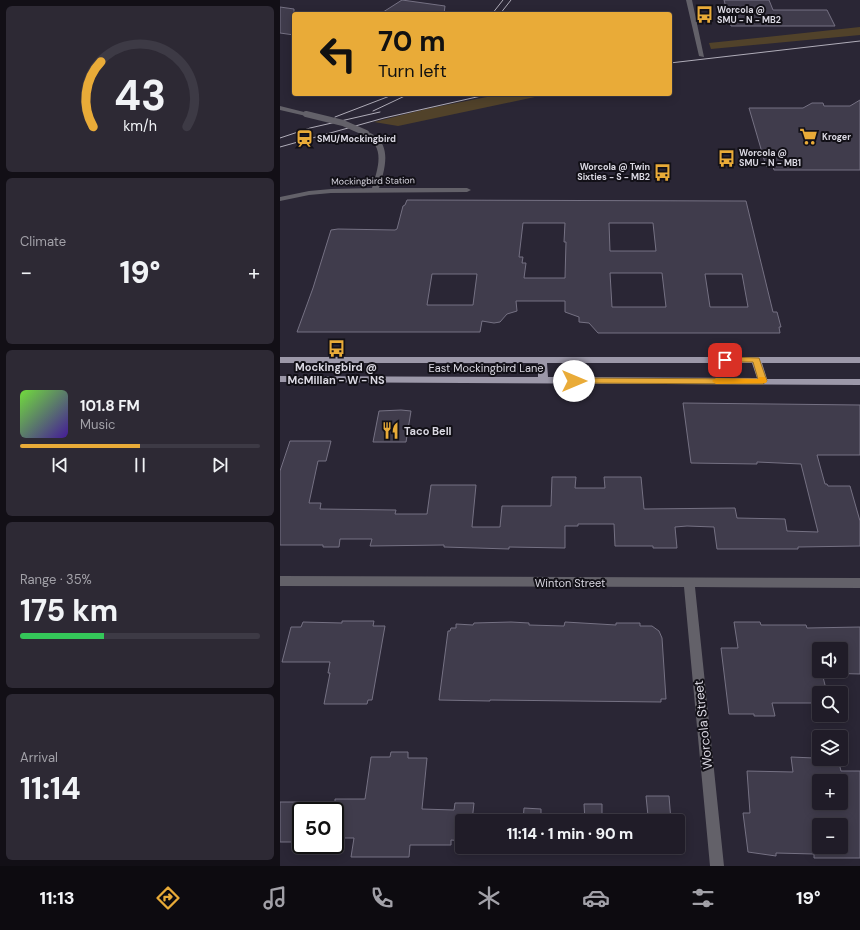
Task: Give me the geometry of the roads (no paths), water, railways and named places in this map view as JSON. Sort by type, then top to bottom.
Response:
[{"type":"main road","name":"East Mockingbird Lane","points":[[280,360],[860,360]]},
{"type":"main road","points":[[542,360],[543,380]]},
{"type":"main road","points":[[756,360],[763,381]]},
{"type":"main road","name":"East Mockingbird Lane","points":[[280,379],[860,382]]},
{"type":"street","points":[[689,0],[702,56]]},
{"type":"street","points":[[280,108],[343,123],[366,133],[377,141],[382,150],[382,162],[375,190]]},
{"type":"street","name":"Mockingbird Station","points":[[280,199],[317,192],[375,190],[467,190]]},
{"type":"street","name":"Winton Street","points":[[280,581],[860,584]]},
{"type":"street","name":"Worcola Street","points":[[689,583],[716,866]]},
{"type":"tram line","points":[[494,12],[503,0]]},
{"type":"tram line","points":[[502,12],[511,0]]},
{"type":"tram line","points":[[672,63],[860,41]]},
{"type":"tram line","points":[[335,117],[390,96]]},
{"type":"tram line","points":[[373,111],[405,96]]},
{"type":"tram line","points":[[280,147],[384,118],[481,96]]},
{"type":"tram line","points":[[280,138],[310,128],[380,112]]},
{"type":"place","name":"Worcola @ SMU - N - MB2","points":[[704,15]]},
{"type":"place","name":"Kroger","points":[[809,137]]},
{"type":"place","name":"SMU/Mockingbird","points":[[304,139]]},
{"type":"place","name":"Worcola @ SMU - N - MB1","points":[[726,158]]},
{"type":"place","name":"Worcola @ Twin Sixties - S - MB2","points":[[663,172]]},
{"type":"place","name":"Mockingbird @ McMillan - W - NS","points":[[336,349]]},
{"type":"place","name":"Taco Bell","points":[[391,431]]}]
